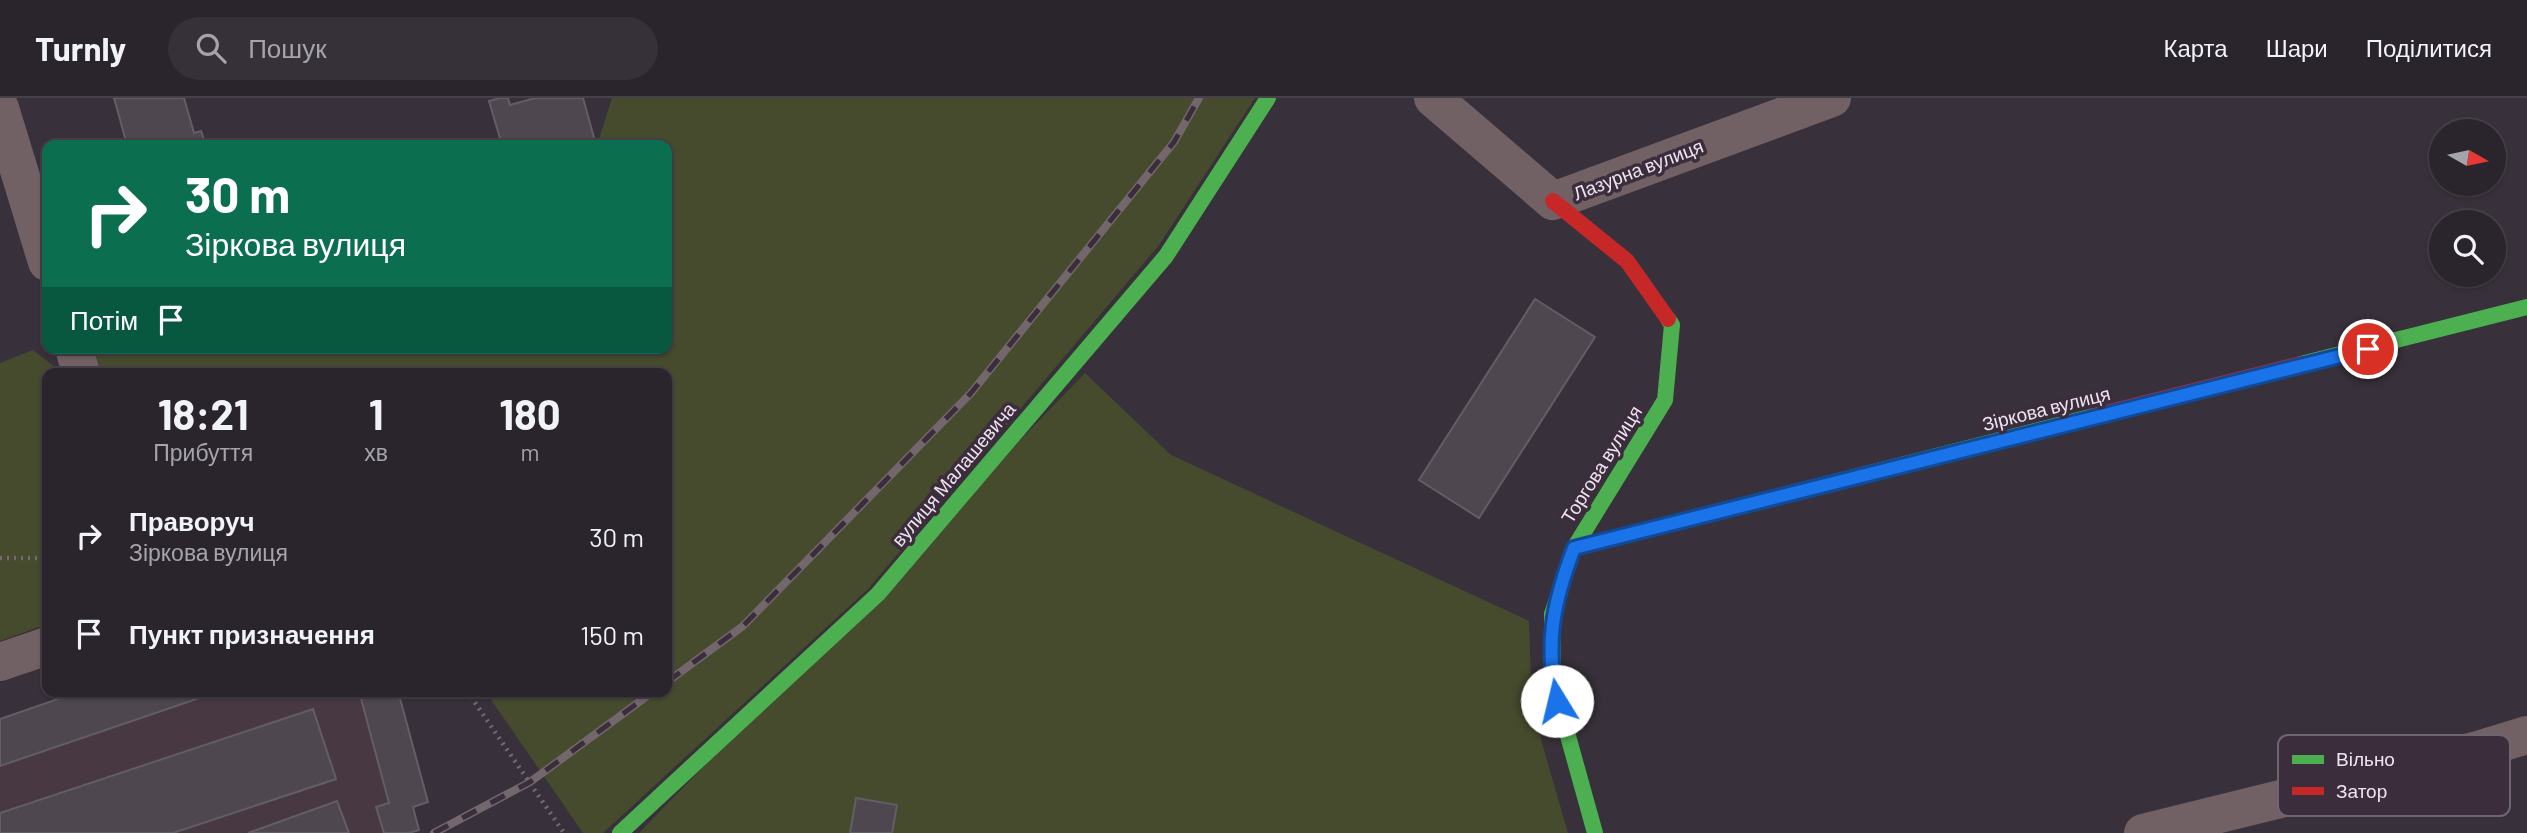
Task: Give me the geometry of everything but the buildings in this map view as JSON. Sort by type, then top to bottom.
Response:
[{"type":"street","name":"вулиця Малашевича","points":[[620,833],[878,594],[1167,256],[1268,98]]},
{"type":"street","name":"Лазурна вулиця","points":[[1433,98],[1553,201],[1832,98]]},
{"type":"street","points":[[0,108],[42,246]]},
{"type":"street","name":"Торгова вулиця","points":[[1553,201],[1627,261],[1672,326],[1665,400],[1574,548],[1552,614],[1551,660],[1557,701],[1595,833]]},
{"type":"street","name":"Зіркова вулиця","points":[[1574,548],[2527,307]]},
{"type":"street","points":[[0,662],[42,648]]},
{"type":"street","points":[[2510,740],[2527,735]]},
{"type":"street","points":[[2143,833],[2278,800]]},
{"type":"path","points":[[0,558],[42,558]]},
{"type":"path","points":[[471,697],[564,833]]},
{"type":"shaded area","points":[[64,697],[400,697],[428,802],[413,807],[419,830],[400,833],[0,833],[0,719]]},
{"type":"green space","points":[[612,98],[1255,98],[1159,245],[868,589],[603,833],[583,833],[489,697],[672,697],[672,368],[100,368],[96,354],[672,354],[672,140],[599,140]]},
{"type":"green space","points":[[33,350],[56,368],[42,368],[42,626],[0,641],[0,363]]},
{"type":"green space","points":[[1085,373],[1171,455],[1529,621],[1531,681],[1542,743],[1568,833],[639,833]]},
{"type":"railway","points":[[672,678],[743,626],[971,393],[1174,142],[1199,98]]},
{"type":"railway","points":[[434,833],[530,782],[646,697]]},
{"type":"traffic: fast","points":[[620,833],[878,594],[1166,256],[1268,98]]},
{"type":"traffic: fast","points":[[2301,364],[2527,307]]},
{"type":"traffic: fast","points":[[1595,833],[1553,682],[1552,614],[1574,548],[1665,400],[1672,325],[1668,319]]},
{"type":"traffic: fast","points":[[1574,548],[2094,416]]},
{"type":"traffic: jam","points":[[1553,201],[1627,261],[1668,319]]},
{"type":"traffic: jam","points":[[2094,416],[2301,364]]},
{"type":"route","points":[[1557,701],[1551,660],[1552,614],[1557,592],[1574,548],[2368,349]]}]
